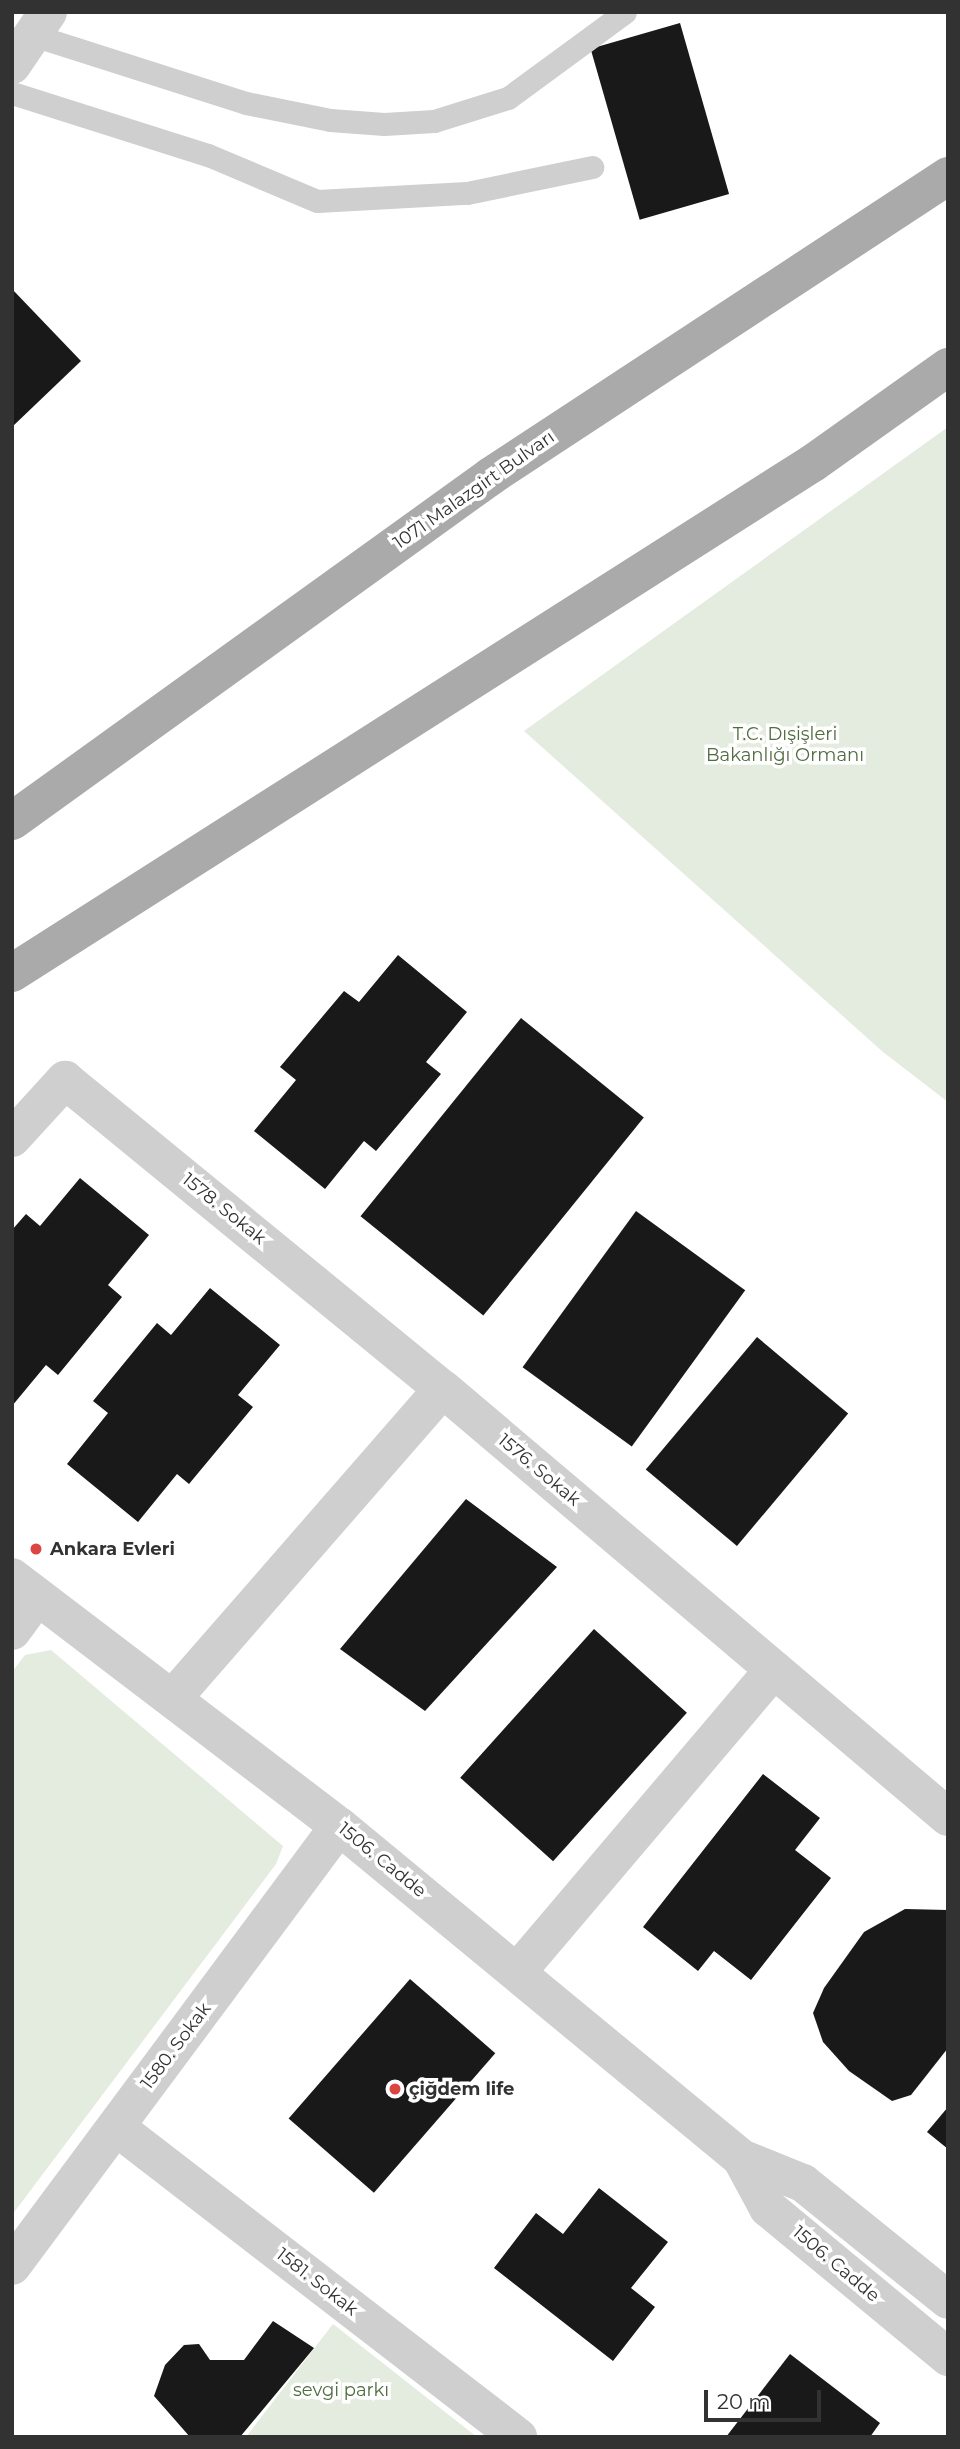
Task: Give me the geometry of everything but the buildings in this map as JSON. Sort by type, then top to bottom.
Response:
[{"type":"main road","name":"1071 Malazgirt Bulvarı","points":[[12,821],[491,476],[948,176]]},
{"type":"main road","points":[[12,973],[813,463],[948,367]]},
{"type":"street","name":"1578. Sokak","points":[[12,1138],[65,1080],[443,1389]]},
{"type":"street","name":"1576. Sokak","points":[[443,1389],[948,1817]]},
{"type":"street","points":[[173,1698],[443,1389]]},
{"type":"street","points":[[12,1631],[24,1587]]},
{"type":"street","name":"1506. Cadde","points":[[24,1587],[339,1826],[519,1970],[741,2158],[803,2183],[948,2300]]},
{"type":"street","points":[[519,1970],[774,1669]]},
{"type":"street","name":"1580. Sokak","points":[[12,2266],[339,1826]]},
{"type":"street","name":"1581. Sokak","points":[[116,2127],[518,2437]]},
{"type":"street","name":"1506. Cadde","points":[[741,2158],[768,2208],[948,2357]]},
{"type":"lane","points":[[31,38],[246,103],[330,120],[384,124],[434,121],[508,98],[625,12]]},
{"type":"lane","points":[[12,93],[208,155],[317,201],[467,192],[592,167]]},
{"type":"green space","name":"T.C. Dışişleri Bakanlığı Ormanı","points":[[948,427],[948,1102],[883,1052],[524,731]]},
{"type":"green space","points":[[51,1650],[283,1846],[276,1864],[12,2215],[12,1672],[25,1655]]},
{"type":"green space","name":"sevgi parkı","points":[[333,2324],[477,2437],[246,2437]]},
{"type":"place","name":"Ankara Evleri","points":[[36,1549]]},
{"type":"place","name":"çiğdem life","points":[[395,2089]]}]
